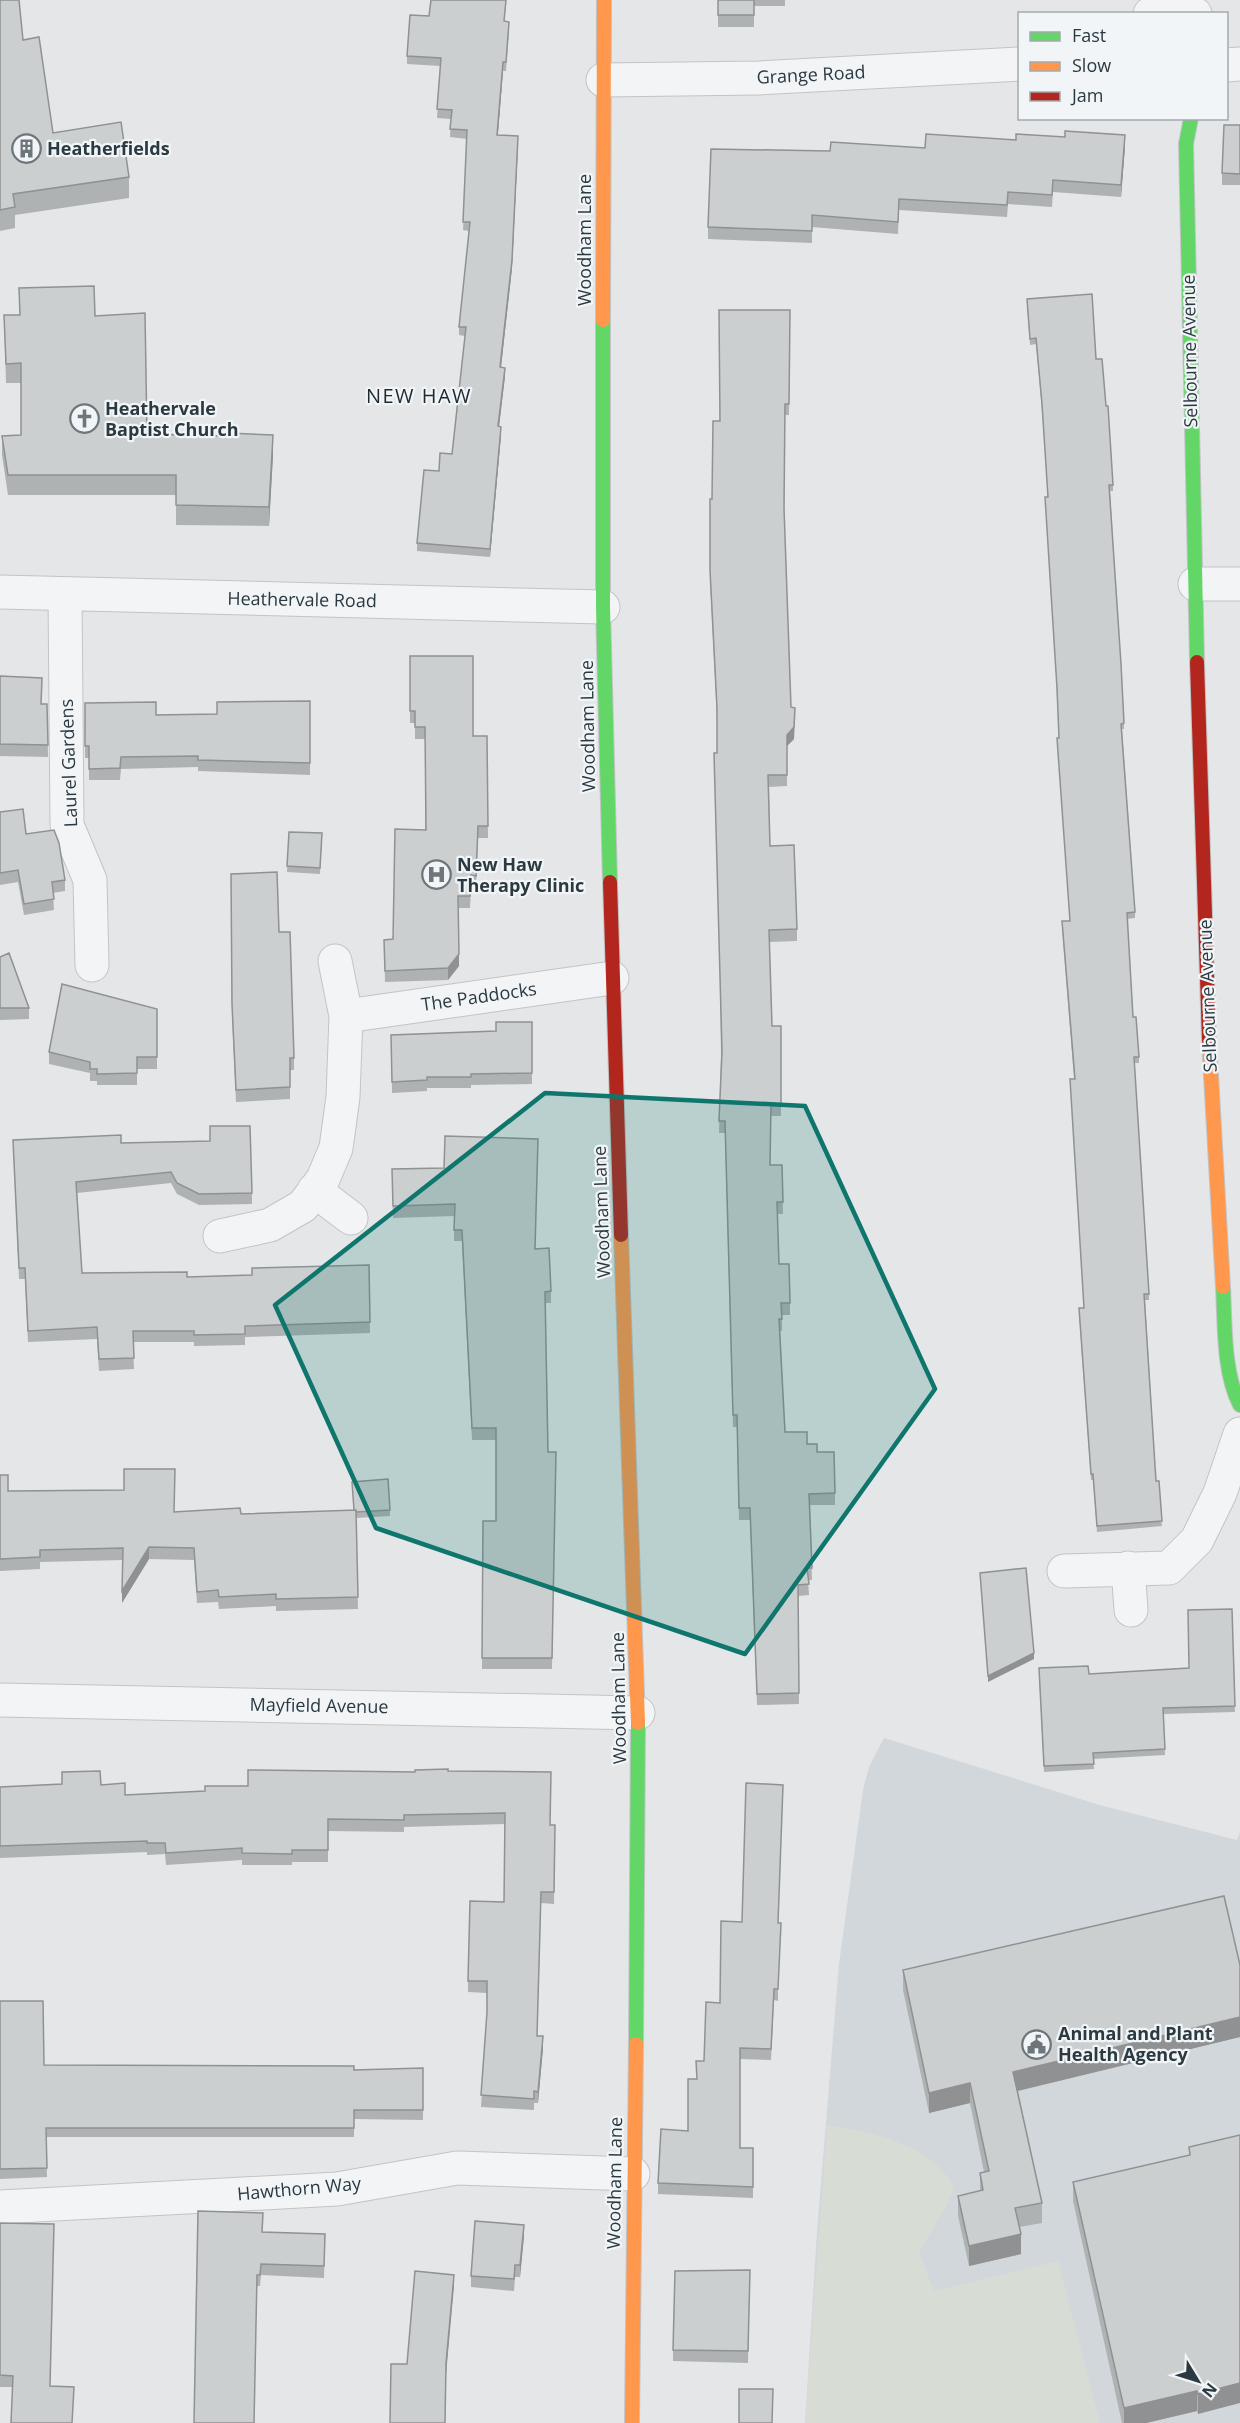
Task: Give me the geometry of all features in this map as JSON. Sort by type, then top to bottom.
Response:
[{"type":"main road","name":"Woodham Lane","points":[[604,0],[603,607],[612,978],[638,1713],[632,2423]]},
{"type":"main road","name":"Selbourne Avenue","points":[[1191,120],[1186,144],[1195,584],[1208,1016],[1226,1343],[1233,1392],[1240,1405]]},
{"type":"street","name":"Grange Road","points":[[603,80],[759,78],[1018,64]]},
{"type":"street","points":[[1195,584],[1240,584]]},
{"type":"street","name":"Heathervale Road","points":[[0,592],[603,607]]},
{"type":"street","name":"Laurel Gardens","points":[[65,594],[68,825],[90,880],[92,964]]},
{"type":"street","points":[[220,1236],[270,1225],[303,1206],[323,1179],[336,1148],[343,1097],[346,1016],[335,961]]},
{"type":"street","name":"The Paddocks","points":[[346,1016],[612,978]]},
{"type":"street","points":[[314,1190],[351,1218]]},
{"type":"street","points":[[1064,1571],[1169,1568],[1197,1540],[1220,1493],[1240,1434]]},
{"type":"street","points":[[1128,1568],[1131,1610]]},
{"type":"street","name":"Mayfield Avenue","points":[[0,1700],[638,1713]]},
{"type":"street","name":"Hawthorn Way","points":[[0,2206],[337,2189],[457,2168],[633,2174]]},
{"type":"highlighted area","points":[[545,1093],[805,1106],[935,1389],[745,1654],[376,1528],[275,1305]]},
{"type":"shaded area","name":"Animal and Plant Health Agency","points":[[884,1738],[1103,1806],[1237,1840],[1240,1832],[1240,2423],[805,2423],[817,2232],[839,1964],[863,1790],[869,1767]]},
{"type":"shaded area","points":[[827,2125],[862,2131],[900,2143],[932,2161],[945,2173],[954,2188],[946,2207],[919,2252],[934,2291],[1058,2261],[1100,2423],[805,2423]]},
{"type":"building","name":"Heatherfields","points":[[0,0],[19,0],[23,40],[39,37],[53,133],[121,122],[129,177],[13,194],[15,207],[0,210]]},
{"type":"building","points":[[431,0],[506,0],[504,21],[509,22],[497,135],[518,136],[512,260],[500,367],[505,368],[498,426],[501,427],[490,549],[417,543],[424,470],[439,471],[440,453],[452,454],[466,327],[459,327],[470,222],[463,222],[467,130],[450,129],[452,110],[437,109],[441,58],[407,56],[410,15],[429,16]]},
{"type":"building","points":[[718,0],[754,0],[754,15],[718,15]]},
{"type":"building","points":[[1224,125],[1240,125],[1240,174],[1222,173]]},
{"type":"building","points":[[1065,131],[1125,135],[1121,185],[1053,180],[1052,195],[1008,192],[1007,205],[899,199],[898,222],[812,215],[812,231],[708,227],[711,149],[830,151],[831,142],[925,148],[926,134],[1016,140],[1016,134],[1065,137]]},
{"type":"building","name":"Heathervale Baptist Church","points":[[94,286],[95,316],[145,313],[147,434],[273,435],[269,507],[176,505],[176,475],[8,475],[2,436],[21,435],[21,363],[6,364],[4,315],[20,315],[19,288]]},
{"type":"building","points":[[1092,294],[1096,359],[1102,359],[1106,406],[1108,406],[1113,485],[1109,485],[1124,723],[1121,724],[1135,912],[1127,913],[1133,1017],[1136,1017],[1139,1057],[1134,1057],[1149,1294],[1144,1294],[1156,1481],[1159,1481],[1162,1521],[1097,1526],[1079,1308],[1084,1308],[1070,1079],[1075,1079],[1062,921],[1070,921],[1057,738],[1059,738],[1057,688],[1045,497],[1048,497],[1036,338],[1030,339],[1027,299]]},
{"type":"building","points":[[719,310],[790,310],[789,404],[785,404],[784,508],[791,707],[795,708],[794,727],[787,735],[787,775],[768,775],[770,846],[794,845],[797,929],[769,930],[772,1026],[781,1026],[781,1104],[771,1104],[770,1165],[782,1165],[783,1202],[777,1202],[779,1264],[789,1264],[790,1303],[781,1303],[782,1319],[779,1319],[785,1432],[807,1432],[807,1444],[817,1444],[817,1452],[834,1452],[835,1493],[809,1494],[812,1568],[807,1568],[809,1584],[798,1585],[799,1693],[757,1694],[750,1508],[739,1508],[737,1415],[733,1415],[725,1121],[719,1121],[722,1051],[714,753],[717,753],[717,708],[710,570],[713,421],[720,421]]},
{"type":"building","points":[[410,656],[473,656],[473,736],[487,736],[488,826],[478,826],[476,876],[471,875],[470,896],[458,896],[459,954],[448,968],[385,971],[384,940],[393,939],[395,829],[426,830],[425,727],[415,727],[415,711],[410,711]]},
{"type":"building","points":[[0,676],[42,678],[41,704],[47,704],[48,745],[0,744]]},
{"type":"building","points":[[310,701],[310,763],[198,760],[198,756],[121,757],[120,768],[89,769],[89,746],[85,746],[85,703],[156,702],[156,715],[217,714],[217,702]]},
{"type":"building","points":[[23,809],[26,834],[54,830],[59,843],[65,880],[52,882],[54,899],[24,904],[18,870],[0,873],[0,812]]},
{"type":"building","points":[[289,832],[322,833],[320,868],[287,866]]},
{"type":"building","points":[[277,872],[279,932],[290,932],[294,1058],[290,1058],[290,1087],[236,1090],[232,1004],[231,874]]},
{"type":"building","points":[[9,953],[29,1008],[0,1008],[0,957]]},
{"type":"building","points":[[62,984],[157,1009],[157,1057],[137,1057],[137,1073],[97,1074],[97,1069],[90,1069],[90,1062],[49,1052]]},
{"type":"building","points":[[496,1022],[532,1022],[532,1073],[471,1074],[471,1077],[427,1077],[427,1080],[392,1082],[391,1035],[496,1031]]},
{"type":"building","points":[[210,1126],[250,1126],[252,1193],[199,1194],[177,1183],[171,1172],[76,1182],[82,1273],[187,1272],[187,1277],[252,1275],[252,1268],[369,1265],[370,1322],[245,1326],[245,1334],[194,1335],[194,1331],[133,1331],[134,1358],[99,1359],[97,1327],[28,1331],[25,1268],[19,1268],[13,1140],[121,1135],[121,1143],[210,1141]]},
{"type":"building","points":[[445,1136],[538,1139],[535,1249],[549,1248],[551,1291],[545,1292],[548,1452],[556,1452],[552,1658],[482,1658],[483,1521],[496,1521],[496,1428],[472,1428],[462,1230],[454,1230],[455,1204],[393,1206],[392,1169],[444,1168]]},
{"type":"building","points":[[124,1469],[175,1469],[174,1512],[240,1508],[241,1514],[356,1510],[358,1597],[276,1599],[276,1594],[219,1597],[218,1590],[197,1592],[194,1548],[149,1547],[122,1591],[123,1548],[40,1550],[40,1557],[0,1559],[0,1475],[8,1475],[8,1491],[124,1490]]},
{"type":"building","points":[[388,1479],[390,1510],[356,1512],[354,1510],[352,1482]]},
{"type":"building","points":[[1026,1568],[1034,1653],[988,1676],[980,1573]]},
{"type":"building","points":[[1232,1609],[1235,1706],[1163,1708],[1165,1749],[1093,1753],[1094,1764],[1044,1766],[1039,1668],[1088,1666],[1089,1674],[1189,1668],[1188,1610]]},
{"type":"building","points":[[448,1769],[448,1771],[551,1772],[550,1825],[555,1825],[554,1892],[541,1892],[537,2036],[543,2036],[538,2092],[534,2091],[534,2099],[481,2095],[487,1981],[468,1981],[470,1901],[504,1902],[505,1813],[404,1815],[404,1820],[328,1819],[328,1850],[292,1850],[292,1854],[242,1853],[242,1848],[166,1853],[165,1843],[147,1843],[147,1841],[0,1846],[0,1787],[62,1784],[62,1772],[100,1771],[101,1785],[125,1783],[125,1795],[205,1791],[205,1786],[248,1786],[248,1770],[415,1772],[415,1770]]},
{"type":"building","points":[[746,1783],[783,1785],[778,1989],[774,1989],[771,2049],[740,2048],[740,2148],[753,2148],[753,2187],[658,2183],[661,2129],[688,2131],[688,2079],[697,2079],[696,2061],[704,2061],[706,2002],[720,2003],[721,1921],[742,1922]]},
{"type":"building","points":[[1224,1896],[1240,1965],[1240,2017],[1013,2072],[1042,2203],[1015,2208],[1021,2234],[969,2246],[958,2196],[983,2190],[980,2173],[989,2171],[970,2083],[929,2093],[903,1970]]},
{"type":"building","points":[[0,2001],[43,2001],[44,2065],[354,2066],[354,2070],[423,2068],[423,2110],[354,2110],[354,2128],[46,2128],[47,2168],[0,2169]]},
{"type":"building","points":[[1240,2135],[1240,2383],[1198,2394],[1197,2391],[1124,2408],[1073,2182],[1190,2155],[1189,2147]]},
{"type":"building","points":[[198,2211],[263,2213],[262,2232],[325,2234],[324,2266],[261,2264],[260,2275],[257,2275],[254,2423],[194,2423]]},
{"type":"building","points":[[475,2221],[524,2225],[520,2265],[515,2265],[514,2279],[471,2276]]},
{"type":"building","points":[[0,2223],[54,2224],[50,2386],[74,2387],[72,2423],[11,2423],[13,2376],[0,2375]]},
{"type":"building","points":[[750,2270],[748,2351],[673,2350],[675,2271]]},
{"type":"building","points":[[415,2271],[454,2275],[446,2363],[445,2423],[390,2423],[391,2364],[407,2364]]},
{"type":"building","points":[[739,2389],[773,2389],[772,2423],[739,2423]]},
{"type":"traffic: fast","points":[[1191,120],[1186,144],[1197,662]]},
{"type":"traffic: fast","points":[[603,320],[603,607],[610,882]]},
{"type":"traffic: fast","points":[[1223,1287],[1230,1378],[1240,1405]]},
{"type":"traffic: fast","points":[[636,2044],[638,1723]]},
{"type":"traffic: slow","points":[[603,320],[604,0]]},
{"type":"traffic: slow","points":[[1209,1040],[1223,1287]]},
{"type":"traffic: slow","points":[[621,1235],[638,1723]]},
{"type":"traffic: slow","points":[[632,2423],[636,2044]]},
{"type":"traffic: jam","points":[[1197,662],[1209,1040]]},
{"type":"traffic: jam","points":[[610,882],[621,1235]]},
{"type":"place","name":"Heatherfields","points":[[26,149]]},
{"type":"place","name":"Heathervale Baptist Church","points":[[84,419]]},
{"type":"place","name":"New Haw Therapy Clinic","points":[[436,875]]},
{"type":"place","name":"Animal and Plant Health Agency","points":[[1037,2044]]},
{"type":"district","name":"NEW HAW","points":[[419,396]]}]
